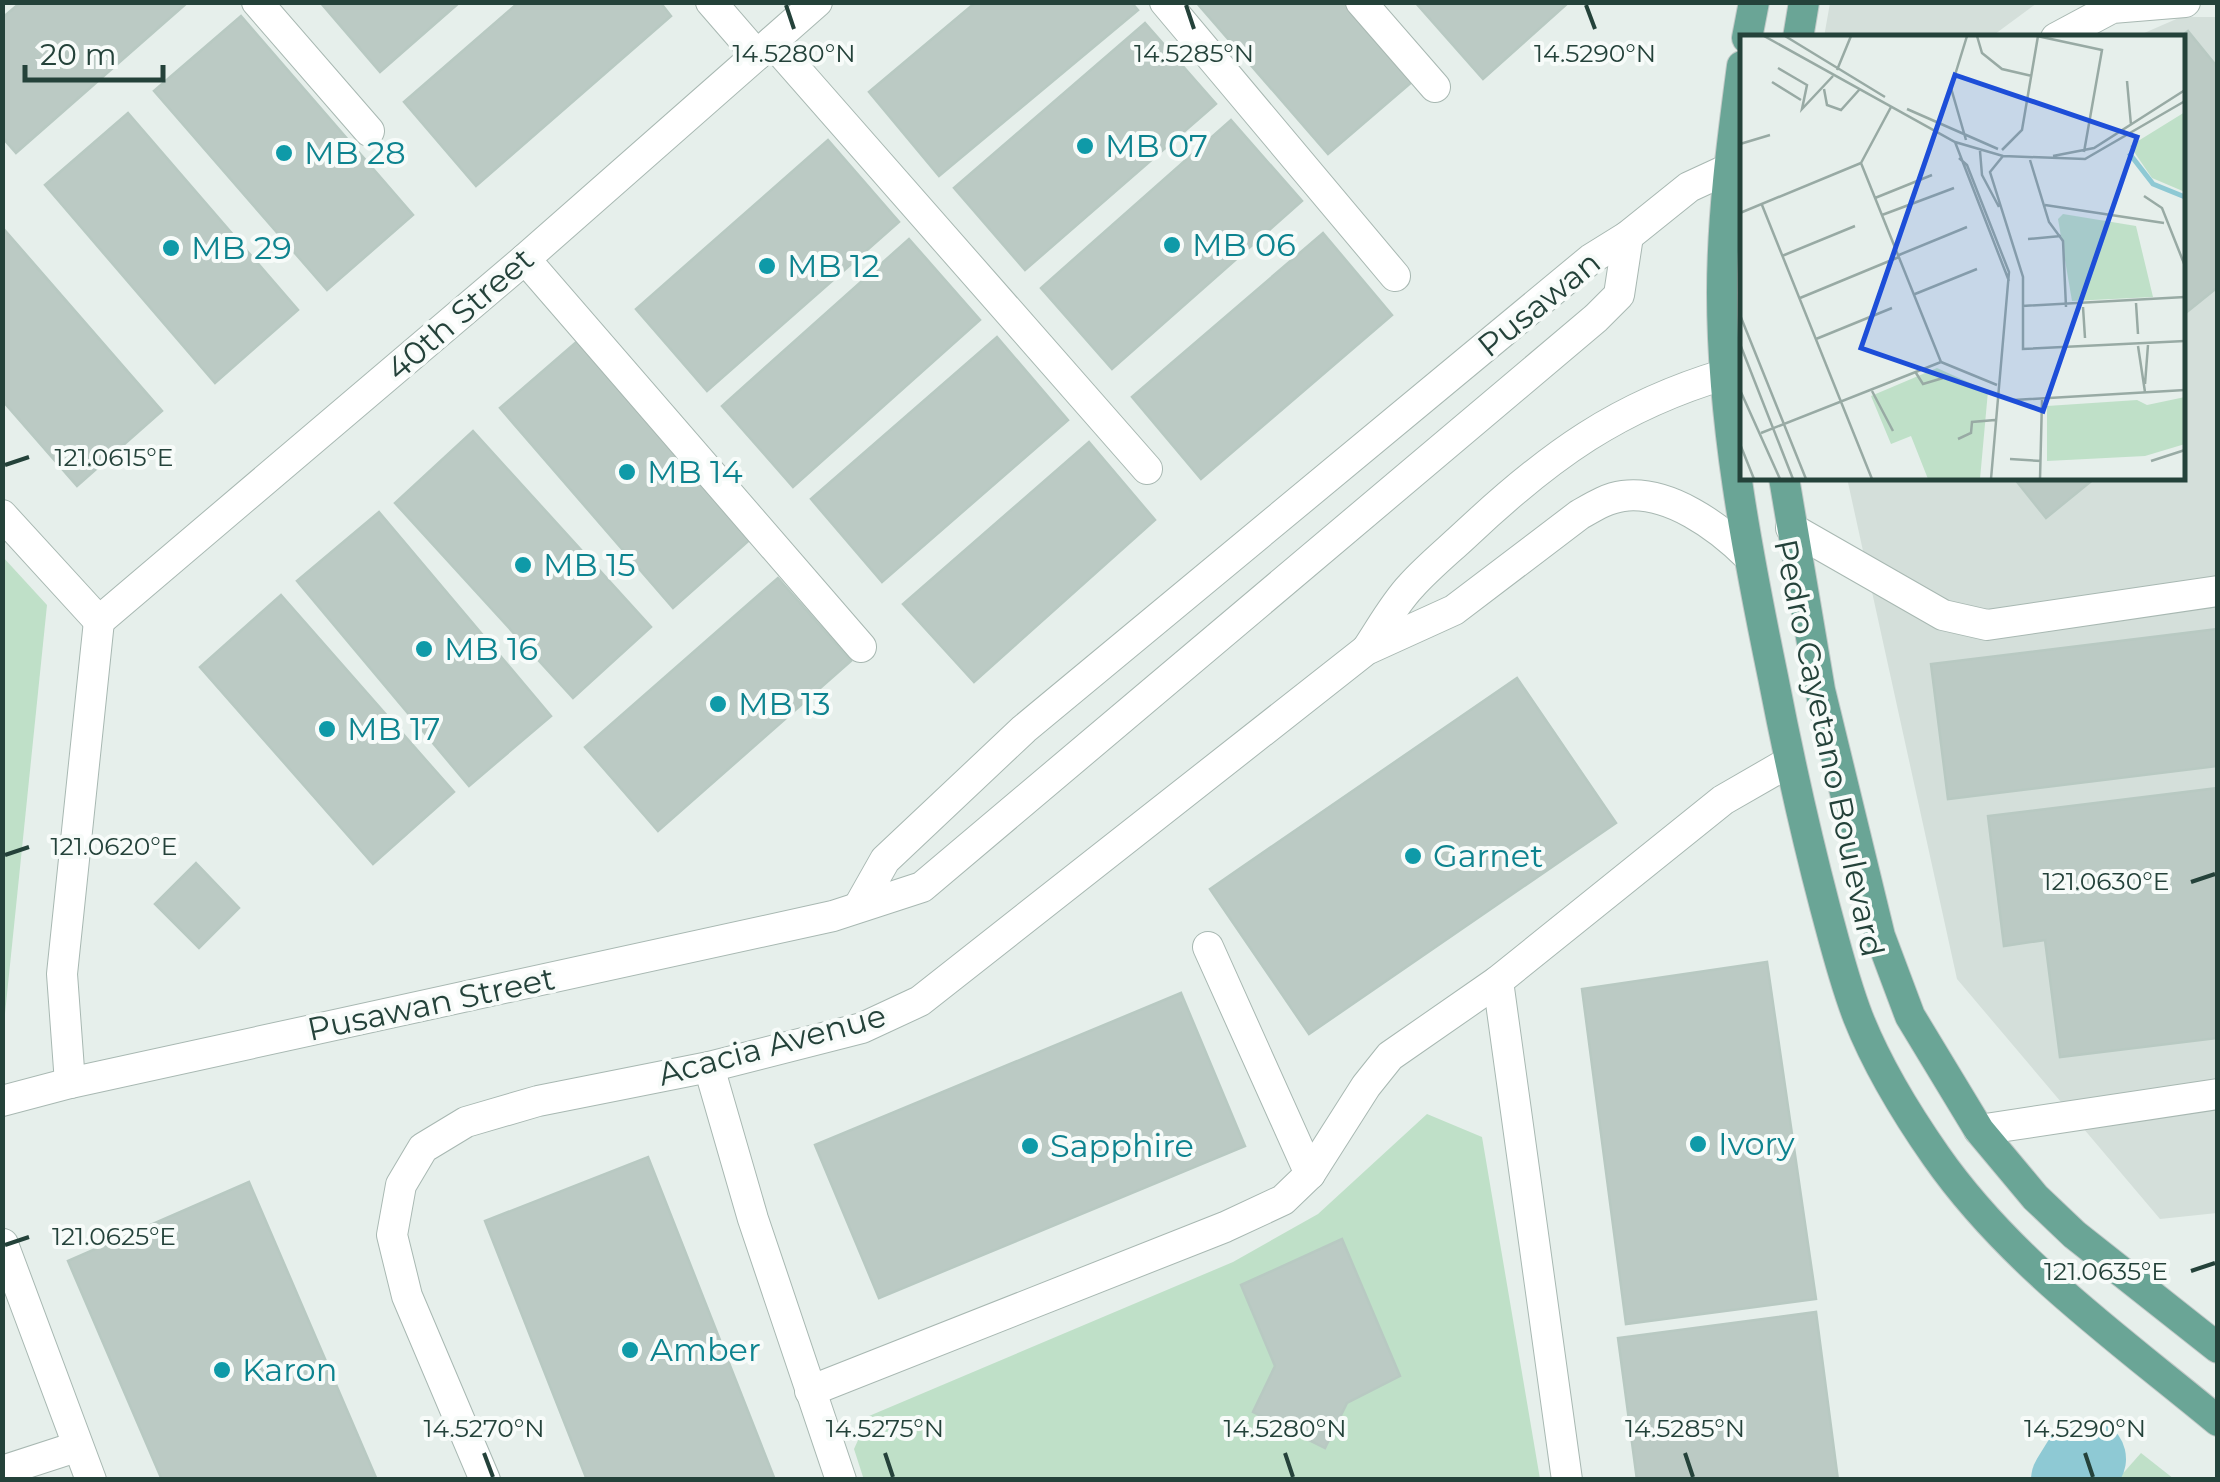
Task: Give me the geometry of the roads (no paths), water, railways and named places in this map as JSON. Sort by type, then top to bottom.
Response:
[{"type":"main road","points":[[1748,35],[1754,2]]},
{"type":"main road","points":[[1798,35],[1804,2]]},
{"type":"main road","name":"Pedro Cayetano Boulevard","points":[[1740,81],[1728,169],[1722,293],[1726,374],[1750,558],[1790,762],[1846,984],[1859,1020],[1908,1115],[1937,1158],[2005,1240],[2218,1421]]},
{"type":"main road","name":"Pedro Cayetano Boulevard","points":[[1784,480],[1820,690],[1880,936],[1910,1016],[1980,1130],[2023,1184],[2075,1235],[2218,1348]]},
{"type":"street","points":[[257,2],[370,132]]},
{"type":"street","points":[[710,2],[764,48],[1147,470]]},
{"type":"street","name":"40th Street","points":[[100,621],[524,259],[817,2]]},
{"type":"street","points":[[1165,2],[1395,276]]},
{"type":"street","points":[[1361,2],[1436,87]]},
{"type":"street","points":[[2062,35],[2112,8],[2186,2]]},
{"type":"street","points":[[1628,236],[1689,187],[1728,169]]},
{"type":"street","name":"Pusawan","points":[[859,906],[922,887],[1596,318],[1619,295],[1628,236]]},
{"type":"street","name":"Pusawan","points":[[859,906],[885,860],[1024,729],[1591,259],[1628,236]]},
{"type":"street","points":[[524,259],[860,647]]},
{"type":"street","name":"Acacia Avenue","points":[[1366,650],[1409,587],[1560,452],[1632,408],[1675,389],[1726,374]]},
{"type":"street","name":"Acacia Avenue","points":[[485,1480],[407,1296],[392,1236],[401,1185],[424,1148],[466,1122],[538,1101],[709,1067],[862,1028],[920,1001],[1366,650],[1454,610],[1600,503],[1622,496],[1648,496],[1676,506],[1731,540],[1750,558]]},
{"type":"street","points":[[2,515],[100,621],[62,974],[70,1083]]},
{"type":"street","points":[[1792,528],[1943,615],[1987,625],[2218,591]]},
{"type":"street","points":[[810,1391],[1225,1227],[1283,1200],[1310,1174],[1366,1086],[1390,1056],[1498,981],[1723,800],[1790,762]]},
{"type":"street","name":"Pusawan Street","points":[[2,1101],[833,916],[859,906]]},
{"type":"street","points":[[1208,947],[1310,1174]]},
{"type":"street","points":[[1498,981],[1568,1480]]},
{"type":"street","points":[[709,1067],[732,1150],[841,1480]]},
{"type":"street","points":[[1980,1130],[2218,1094]]},
{"type":"street","points":[[2,1244],[90,1480]]},
{"type":"street","points":[[2,1471],[76,1447]]},
{"type":"waterway","points":[[2072,1480],[2085,1459]]},
{"type":"place","name":"MB 07","points":[[1085,146]]},
{"type":"place","name":"MB 28","points":[[284,153]]},
{"type":"place","name":"MB 06","points":[[1172,245]]},
{"type":"place","name":"MB 29","points":[[171,248]]},
{"type":"place","name":"MB 12","points":[[767,266]]},
{"type":"place","name":"MB 14","points":[[627,472]]},
{"type":"place","name":"MB 15","points":[[523,565]]},
{"type":"place","name":"MB 16","points":[[424,649]]},
{"type":"place","name":"MB 13","points":[[718,704]]},
{"type":"place","name":"MB 17","points":[[327,729]]},
{"type":"place","name":"Garnet","points":[[1413,856]]},
{"type":"place","name":"Ivory","points":[[1698,1144]]},
{"type":"place","name":"Sapphire","points":[[1030,1146]]},
{"type":"place","name":"Amber","points":[[630,1350]]},
{"type":"place","name":"Karon","points":[[222,1370]]}]
